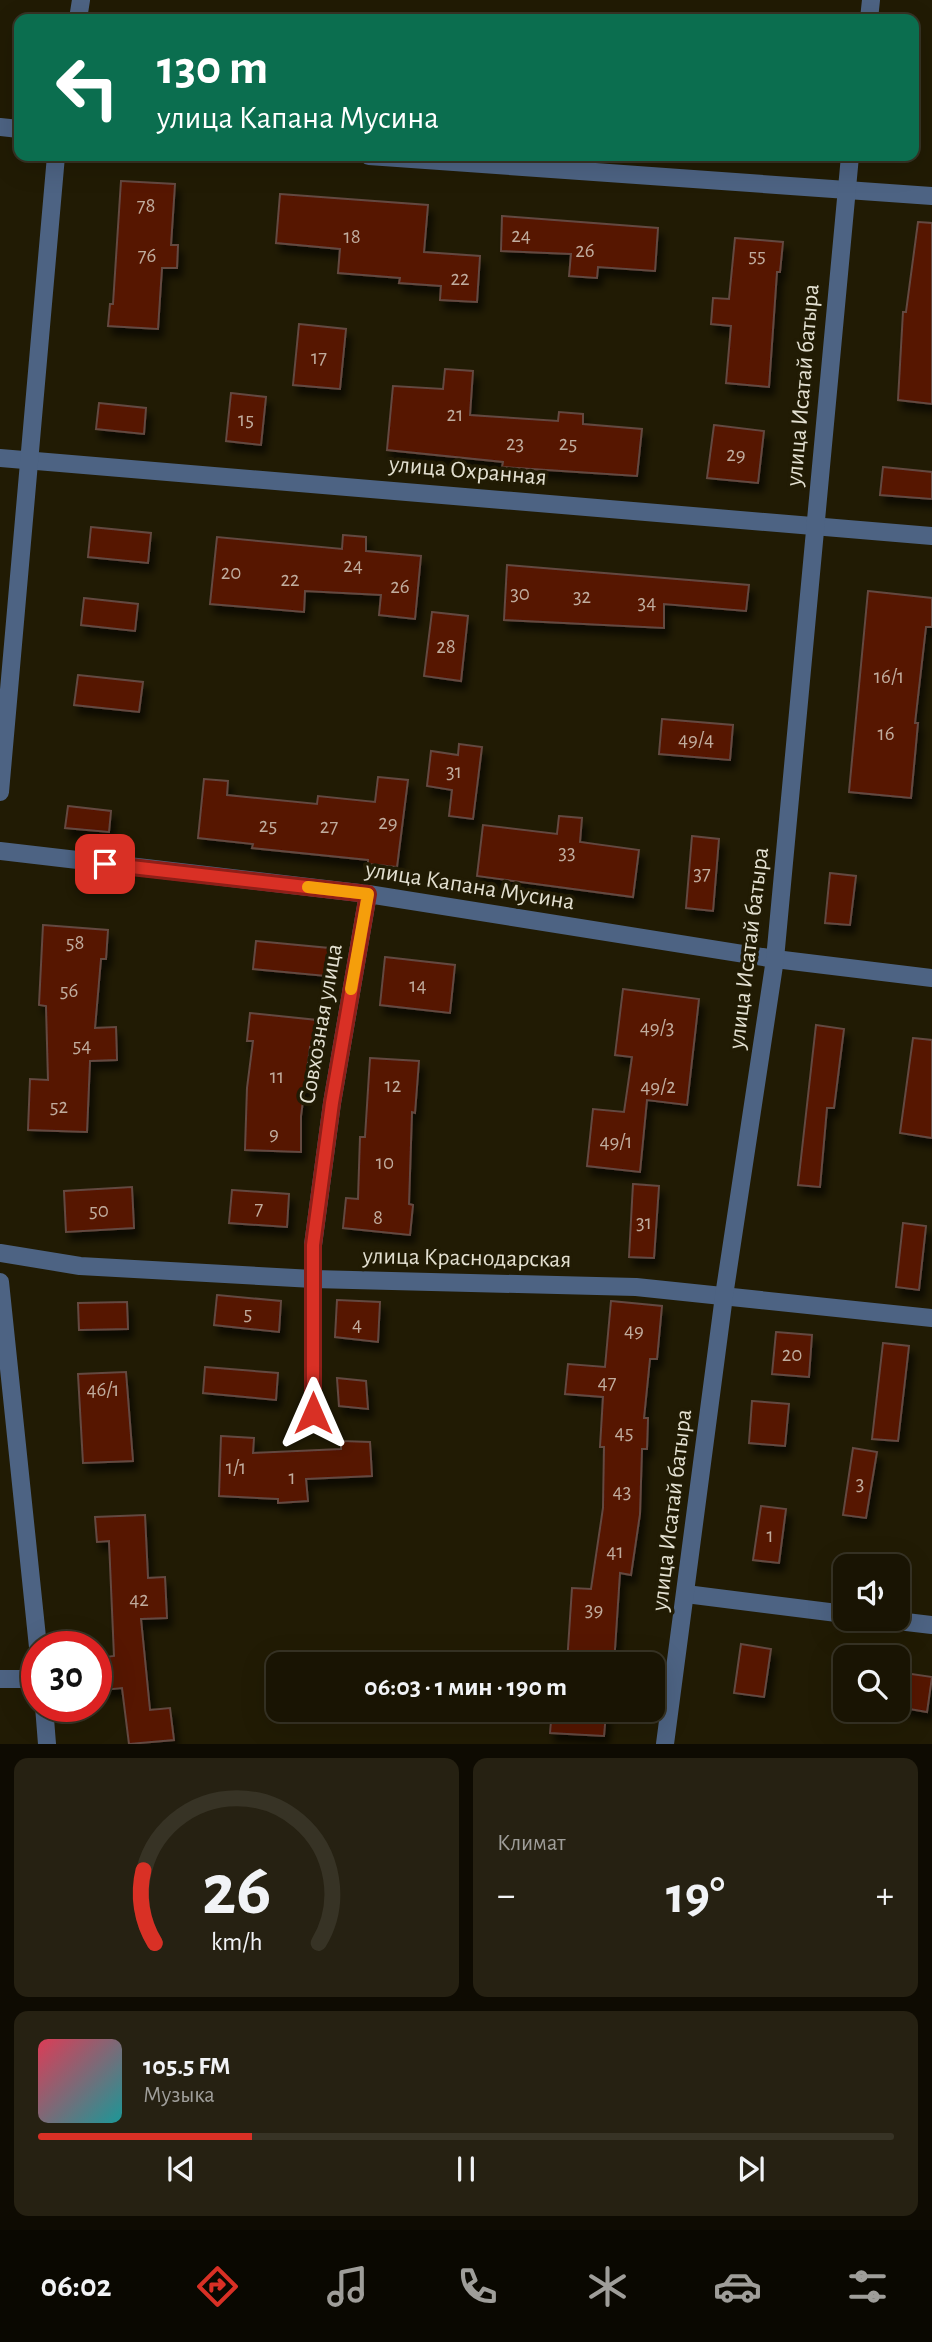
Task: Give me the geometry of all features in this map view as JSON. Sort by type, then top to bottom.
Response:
[{"type":"street","points":[[0,792],[56,161]]},
{"type":"street","points":[[441,161],[932,196]]},
{"type":"street","name":"улица Исатай батыра","points":[[666,1744],[724,1296],[775,959],[848,161]]},
{"type":"street","name":"улица Охранная","points":[[0,458],[932,536]]},
{"type":"street","name":"улица Капана Мусина","points":[[0,851],[368,894],[775,959],[932,978]]},
{"type":"street","name":"Совхозная улица","points":[[313,1413],[313,1245],[332,1103],[368,894]]},
{"type":"street","name":"улица Краснодарская","points":[[0,1253],[80,1266],[313,1279],[636,1287],[932,1318]]},
{"type":"street","points":[[0,1282],[36,1631]]},
{"type":"street","points":[[686,1594],[833,1612]]},
{"type":"street","points":[[910,1622],[932,1625]]},
{"type":"street","points":[[0,1679],[21,1679]]},
{"type":"street","points":[[45,1722],[47,1744]]},
{"type":"building","points":[[121,181],[175,184],[171,245],[178,245],[177,268],[162,268],[158,329],[108,326],[110,304],[113,304]]},
{"type":"building","points":[[280,194],[428,205],[424,252],[480,256],[477,302],[440,300],[441,286],[399,283],[400,278],[338,273],[340,249],[276,243]]},
{"type":"building","points":[[502,216],[658,228],[655,271],[598,267],[597,278],[569,276],[571,254],[501,251]]},
{"type":"building","points":[[918,222],[932,223],[932,404],[898,400],[903,312],[906,312]]},
{"type":"building","points":[[735,238],[783,242],[780,272],[777,272],[769,387],[726,383],[731,326],[711,324],[713,298],[729,299]]},
{"type":"building","points":[[299,324],[346,329],[340,389],[293,385]]},
{"type":"building","points":[[445,369],[473,371],[470,415],[558,421],[559,412],[583,414],[583,424],[642,429],[637,476],[502,467],[503,462],[387,450],[393,386],[443,389]]},
{"type":"building","points":[[231,393],[266,397],[261,445],[226,441]]},
{"type":"building","points":[[99,403],[146,408],[144,434],[96,429]]},
{"type":"building","points":[[714,425],[764,431],[758,483],[707,478]]},
{"type":"building","points":[[883,467],[932,472],[932,499],[880,495]]},
{"type":"building","points":[[91,527],[151,533],[148,563],[88,557]]},
{"type":"building","points":[[343,535],[366,537],[366,551],[421,556],[415,619],[379,615],[381,595],[305,591],[304,612],[210,604],[217,537],[342,549]]},
{"type":"building","points":[[507,565],[749,585],[746,611],[664,604],[664,628],[504,620]]},
{"type":"building","points":[[868,591],[932,598],[932,627],[926,627],[915,723],[918,723],[911,798],[849,792]]},
{"type":"building","points":[[84,598],[138,604],[135,631],[81,625]]},
{"type":"building","points":[[432,612],[468,616],[461,681],[424,676]]},
{"type":"building","points":[[78,675],[143,682],[139,712],[74,705]]},
{"type":"building","points":[[662,719],[733,725],[730,760],[659,754]]},
{"type":"building","points":[[459,744],[482,747],[473,819],[449,816],[452,790],[427,786],[431,751],[458,755]]},
{"type":"building","points":[[378,777],[408,780],[397,867],[368,864],[368,860],[252,848],[253,844],[198,838],[204,779],[228,781],[227,795],[317,804],[318,796],[375,802]]},
{"type":"building","points":[[68,806],[111,811],[109,832],[65,828]]},
{"type":"building","points":[[559,816],[582,818],[580,842],[639,850],[633,897],[477,876],[483,825],[557,834]]},
{"type":"building","points":[[692,836],[719,839],[713,911],[686,908]]},
{"type":"building","points":[[830,873],[856,876],[850,925],[825,923]]},
{"type":"building","points":[[43,925],[108,930],[106,959],[101,959],[95,1028],[116,1027],[117,1060],[90,1061],[87,1132],[28,1130],[30,1079],[48,1080],[46,1006],[39,1005]]},
{"type":"building","points":[[256,941],[329,948],[326,976],[253,969]]},
{"type":"building","points":[[385,957],[455,965],[450,1013],[380,1005]]},
{"type":"building","points":[[623,989],[699,999],[687,1105],[647,1100],[640,1172],[587,1166],[593,1109],[624,1112],[632,1057],[615,1055]]},
{"type":"building","points":[[250,1013],[317,1020],[314,1048],[310,1047],[301,1116],[301,1152],[245,1150],[247,1088],[253,1041],[247,1041]]},
{"type":"building","points":[[816,1025],[844,1029],[834,1108],[827,1108],[820,1187],[798,1185]]},
{"type":"building","points":[[913,1038],[932,1040],[932,1138],[900,1133]]},
{"type":"building","points":[[370,1058],[419,1061],[415,1113],[412,1112],[409,1204],[413,1205],[410,1235],[343,1228],[346,1198],[358,1199],[360,1137],[365,1137]]},
{"type":"building","points":[[633,1184],[659,1186],[654,1258],[629,1257]]},
{"type":"building","points":[[132,1187],[134,1228],[66,1232],[64,1191]]},
{"type":"building","points":[[232,1190],[289,1194],[287,1227],[229,1223]]},
{"type":"building","points":[[903,1223],[926,1226],[919,1290],[896,1287]]},
{"type":"building","points":[[217,1295],[281,1301],[279,1332],[214,1325]]},
{"type":"building","points":[[337,1300],[380,1302],[378,1342],[335,1337]]},
{"type":"building","points":[[611,1301],[662,1306],[657,1359],[650,1359],[644,1418],[648,1418],[647,1449],[642,1449],[640,1514],[631,1575],[620,1573],[615,1652],[568,1652],[572,1588],[591,1589],[603,1508],[604,1447],[600,1447],[603,1397],[565,1394],[568,1364],[605,1367]]},
{"type":"building","points":[[127,1302],[128,1329],[79,1330],[78,1303]]},
{"type":"building","points":[[776,1332],[812,1335],[809,1377],[772,1374]]},
{"type":"building","points":[[883,1343],[909,1346],[898,1441],[872,1439]]},
{"type":"building","points":[[205,1367],[278,1373],[276,1400],[203,1393]]},
{"type":"building","points":[[126,1372],[133,1461],[83,1463],[78,1374]]},
{"type":"building","points":[[337,1378],[366,1381],[368,1409],[339,1406]]},
{"type":"building","points":[[752,1401],[789,1404],[785,1446],[749,1443]]},
{"type":"building","points":[[221,1436],[254,1438],[253,1453],[341,1449],[341,1441],[370,1442],[372,1476],[306,1479],[308,1501],[278,1503],[278,1499],[219,1496]]},
{"type":"building","points":[[853,1448],[877,1452],[866,1518],[843,1515]]},
{"type":"building","points":[[761,1506],[786,1509],[779,1563],[753,1560]]},
{"type":"building","points":[[145,1515],[148,1578],[165,1577],[167,1618],[141,1619],[150,1710],[170,1708],[174,1740],[129,1744],[122,1688],[112,1689],[114,1656],[109,1541],[97,1542],[95,1517]]},
{"type":"building","points":[[741,1644],[771,1649],[764,1697],[734,1693]]},
{"type":"building","points":[[910,1674],[932,1677],[927,1712],[910,1709]]},
{"type":"building","points":[[551,1722],[605,1722],[604,1736],[550,1733]]},
{"type":"slow traffic","points":[[308,887],[368,894],[351,989]]},
{"type":"route","points":[[105,864],[368,894],[332,1103],[313,1245],[313,1413]]}]
